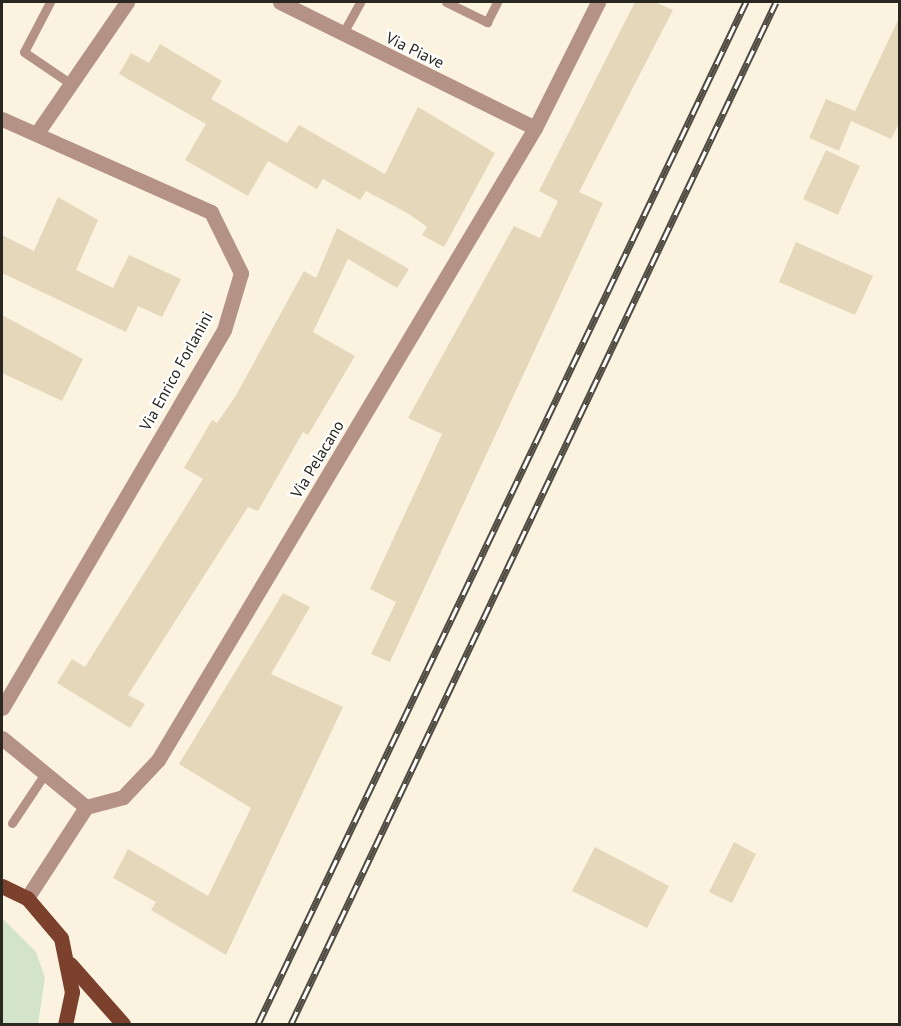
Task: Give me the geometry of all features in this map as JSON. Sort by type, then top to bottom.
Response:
[{"type":"main road","points":[[2,886],[27,898],[61,938],[69,963],[72,992],[64,1024]]},
{"type":"main road","points":[[69,963],[123,1024]]},
{"type":"street","points":[[37,133],[127,2]]},
{"type":"street","name":"Via Piave","points":[[280,2],[342,35],[535,128]]},
{"type":"street","name":"Via Pelacano","points":[[86,807],[123,796],[158,760],[535,128],[598,2]]},
{"type":"street","name":"Via Enrico Forlanini","points":[[2,119],[211,212],[241,273],[224,330],[2,708]]},
{"type":"street","points":[[2,738],[86,807],[27,898]]},
{"type":"lane","points":[[50,2],[24,52],[71,84]]},
{"type":"lane","points":[[342,35],[360,2]]},
{"type":"lane","points":[[446,2],[487,22],[497,2]]},
{"type":"lane","points":[[12,823],[46,772]]},
{"type":"green space","points":[[2,918],[36,952],[45,978],[38,1024],[2,1024]]},
{"type":"building","points":[[635,2],[655,2],[673,10],[579,192],[603,203],[390,662],[371,654],[396,602],[370,589],[442,434],[408,418],[514,226],[540,238],[558,201],[539,191]]},
{"type":"building","points":[[900,16],[900,122],[891,139],[851,121],[839,151],[809,138],[826,99],[855,111]]},
{"type":"building","points":[[160,44],[222,81],[211,99],[287,143],[299,125],[385,174],[418,107],[495,153],[444,247],[422,235],[427,227],[409,214],[366,191],[360,200],[323,179],[317,189],[268,161],[248,196],[185,160],[206,124],[119,74],[131,53],[149,63]]},
{"type":"building","points":[[826,150],[860,166],[838,215],[803,199]]},
{"type":"building","points":[[58,197],[98,220],[76,270],[113,288],[129,255],[181,279],[162,317],[138,306],[126,332],[2,273],[2,235],[34,251]]},
{"type":"building","points":[[337,228],[409,269],[397,288],[348,259],[313,332],[355,356],[308,435],[303,432],[258,511],[248,507],[128,695],[145,704],[130,728],[57,683],[72,659],[85,667],[203,479],[184,468],[212,420],[217,423],[235,397],[304,271],[316,278]]},
{"type":"building","points":[[796,242],[873,276],[855,315],[779,282]]},
{"type":"building","points":[[2,315],[83,359],[62,401],[2,373]]},
{"type":"building","points":[[283,593],[310,607],[271,674],[343,707],[226,955],[151,910],[156,902],[113,878],[128,849],[208,896],[251,808],[179,764]]},
{"type":"building","points":[[734,842],[756,854],[732,903],[709,892]]},
{"type":"building","points":[[595,847],[669,886],[647,928],[572,891]]},
{"type":"railway","points":[[258,1024],[746,2]]},
{"type":"railway","points":[[291,1024],[776,2]]}]
